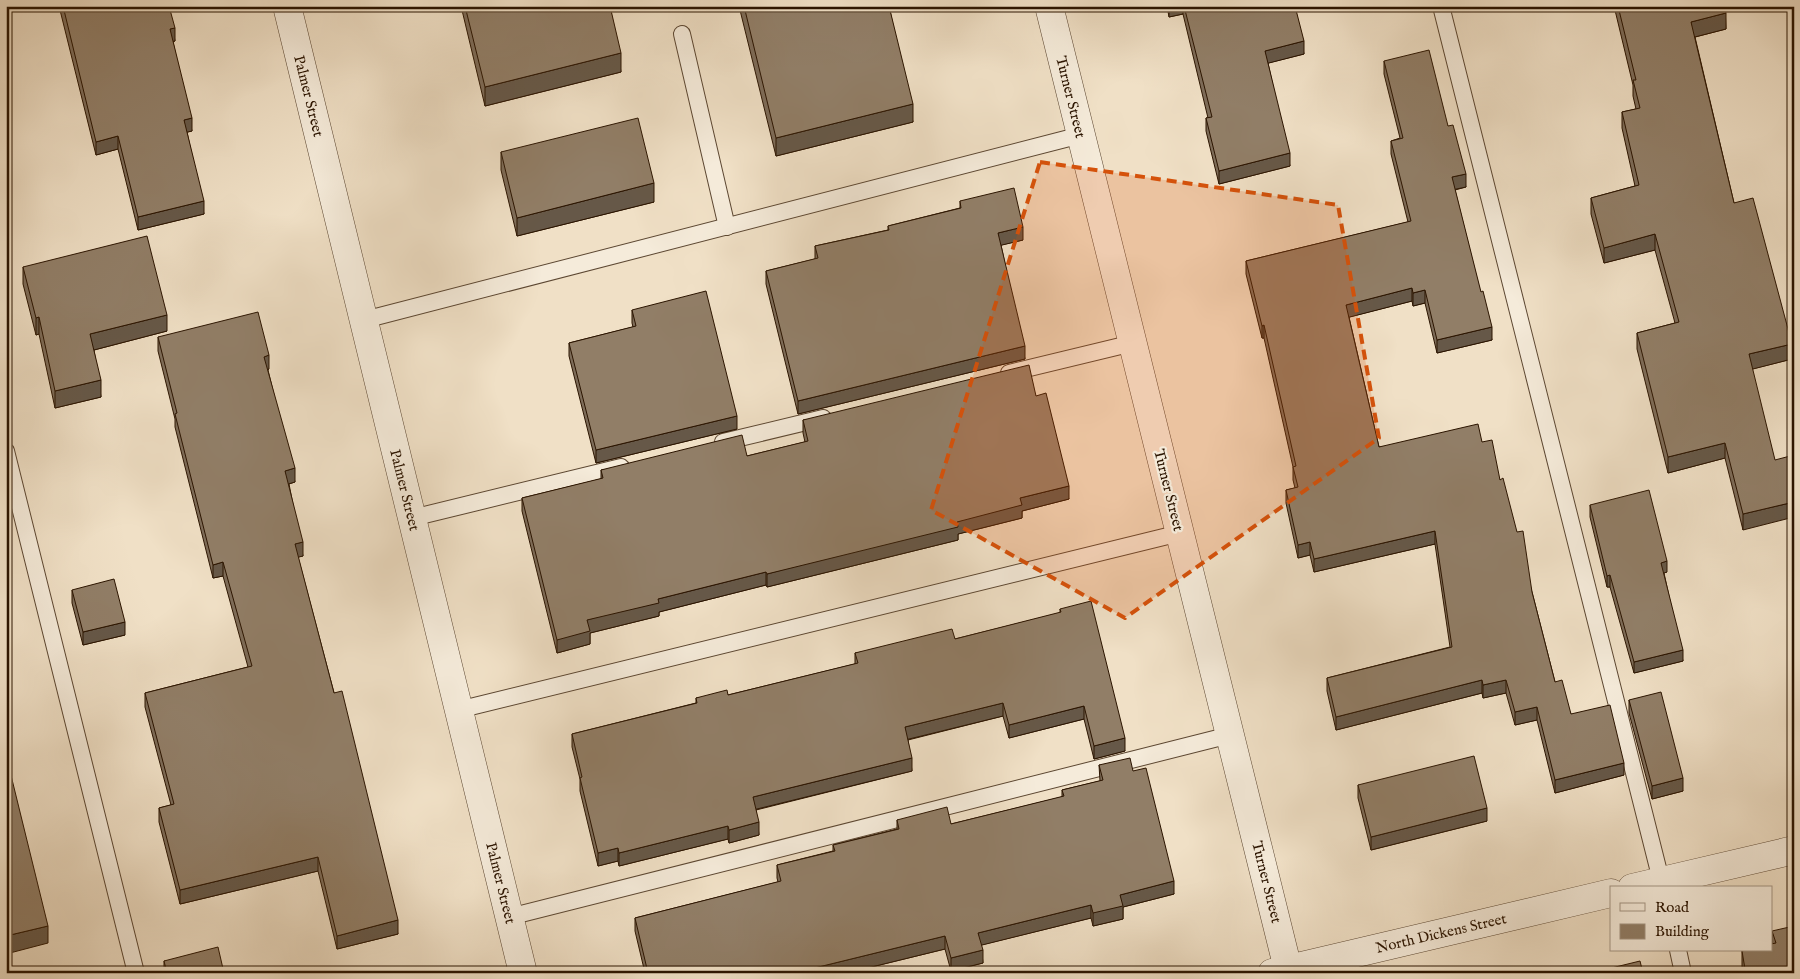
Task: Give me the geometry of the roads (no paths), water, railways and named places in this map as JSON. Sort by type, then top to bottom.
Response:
[{"type":"street","name":"Palmer Street","points":[[287,6],[523,973]]},
{"type":"street","name":"Turner Street","points":[[1048,6],[1230,735],[1283,971]]},
{"type":"street","points":[[1647,886],[1662,884],[1794,850]]},
{"type":"street","name":"North Dickens Street","points":[[1283,971],[1610,893]]},
{"type":"lane","points":[[1441,6],[1662,884]]},
{"type":"lane","points":[[682,34],[727,227]]},
{"type":"lane","points":[[364,320],[1081,136]]},
{"type":"lane","points":[[998,376],[1132,343]]},
{"type":"lane","points":[[710,446],[835,415]]},
{"type":"lane","points":[[6,451],[136,973]]},
{"type":"lane","points":[[412,518],[633,464]]},
{"type":"lane","points":[[458,710],[1180,533]]},
{"type":"lane","points":[[509,917],[1230,735]]},
{"type":"lane","points":[[1678,952],[1683,973]]}]
